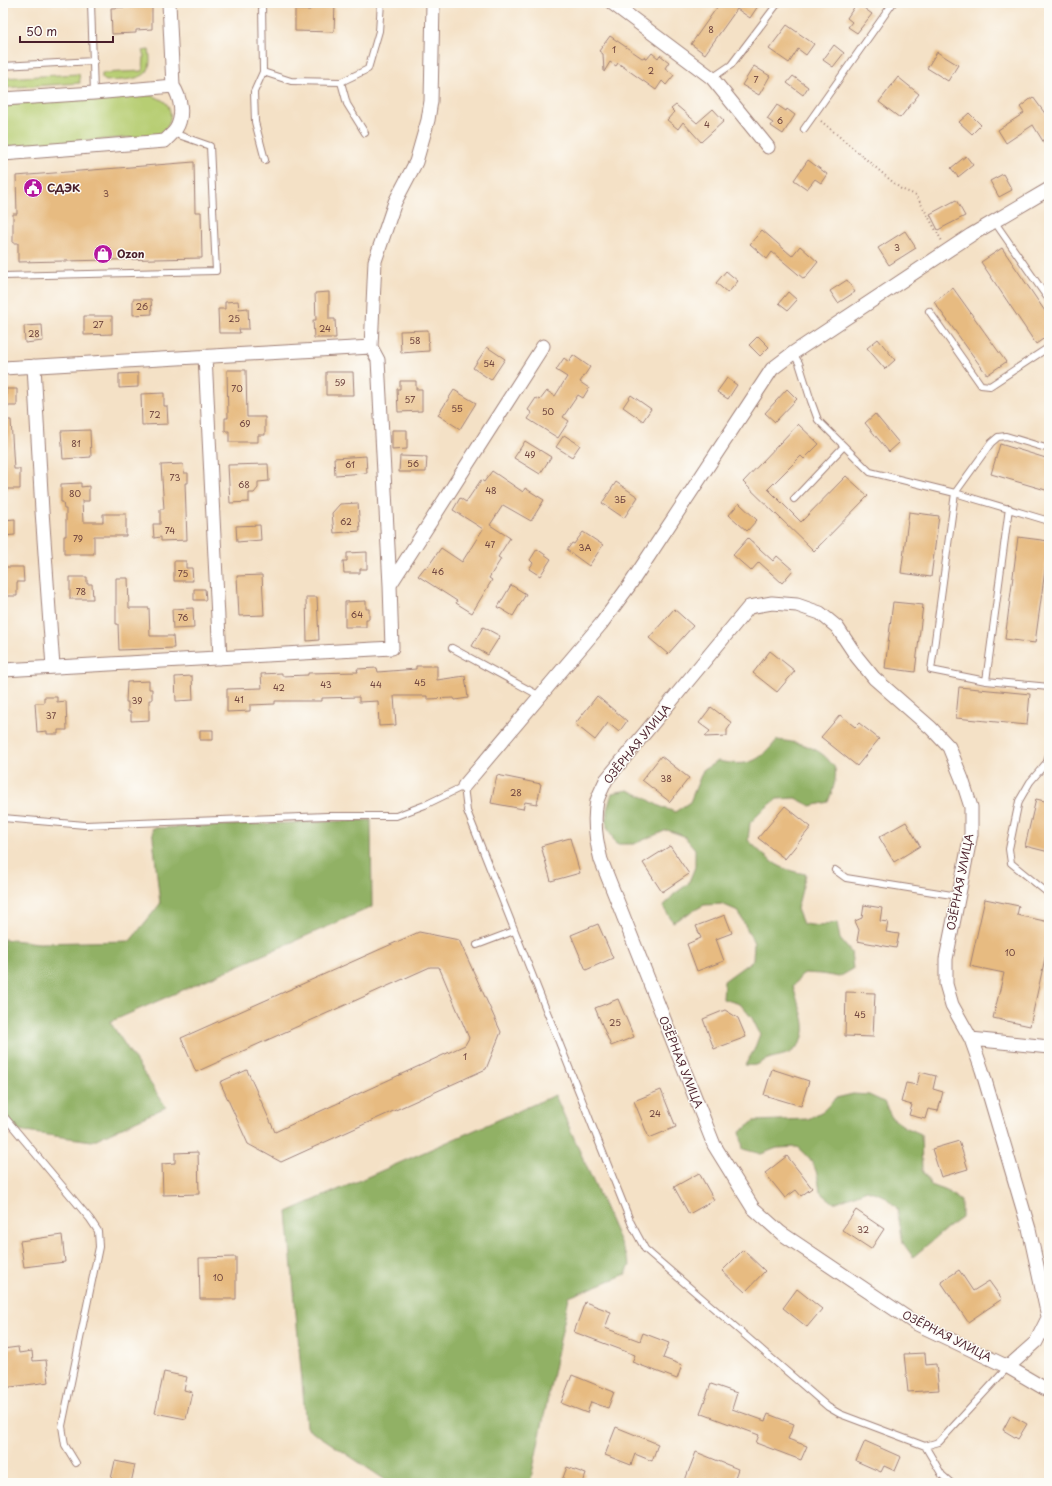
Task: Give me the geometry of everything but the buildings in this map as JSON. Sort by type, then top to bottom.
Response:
[{"type":"street","points":[[3,154],[165,141],[177,127],[180,110],[177,93],[172,86],[169,3]]},
{"type":"street","points":[[3,670],[392,648],[378,360],[371,347],[375,261],[395,202],[416,162],[428,120],[431,101],[433,3]]},
{"type":"street","points":[[612,3],[712,78],[768,147]]},
{"type":"street","points":[[3,99],[172,86]]},
{"type":"street","points":[[464,786],[602,624],[629,586],[772,369],[793,353],[947,250],[1049,189]]},
{"type":"street","points":[[390,585],[544,346]]},
{"type":"street","points":[[3,368],[371,347]]},
{"type":"street","points":[[205,356],[220,658]]},
{"type":"street","points":[[34,366],[52,667]]},
{"type":"street","name":"ОЗЁРНАЯ УЛИЦА","points":[[1049,1320],[1029,1230],[982,1070],[971,1039],[952,1005],[946,984],[946,959],[971,834],[971,807],[949,747],[931,728],[874,678],[856,657],[836,627],[820,613],[796,605],[772,603],[749,607],[606,780],[598,800],[595,821],[597,843],[601,860],[714,1146],[753,1208],[781,1233],[915,1322],[1008,1367],[1049,1392]]},
{"type":"street","points":[[971,1039],[1049,1047]]},
{"type":"street","points":[[1008,1367],[1036,1342],[1049,1320]]},
{"type":"lane","points":[[91,3],[94,93]]},
{"type":"lane","points":[[262,3],[263,72],[254,92],[255,122],[265,160]]},
{"type":"lane","points":[[263,72],[291,81],[341,82],[368,70],[379,31],[381,3]]},
{"type":"lane","points":[[712,78],[731,64],[778,3]]},
{"type":"lane","points":[[804,129],[893,3]]},
{"type":"lane","points":[[3,66],[94,61]]},
{"type":"lane","points":[[341,82],[347,104],[365,133]]},
{"type":"lane","points":[[3,276],[216,271],[210,146],[172,133]]},
{"type":"lane","points":[[994,221],[1049,300]]},
{"type":"lane","points":[[929,311],[981,385],[990,386],[1049,347]]},
{"type":"lane","points":[[793,353],[818,420],[870,472],[955,493],[1049,521]]},
{"type":"lane","points":[[1049,449],[1006,436],[998,438],[991,443],[955,493],[931,670],[986,680],[1049,687]]},
{"type":"lane","points":[[794,499],[844,446]]},
{"type":"lane","points":[[986,680],[1009,508]]},
{"type":"lane","points":[[452,648],[540,696]]},
{"type":"lane","points":[[1049,754],[1047,762],[1030,782],[1019,801],[1009,849],[1011,863],[1049,894]]},
{"type":"lane","points":[[3,818],[85,826],[320,816],[396,816],[425,805],[464,786],[466,811],[631,1224],[645,1249],[828,1407],[840,1414],[925,1446],[939,1442],[1008,1367]]},
{"type":"lane","points":[[835,870],[846,878],[958,896]]},
{"type":"lane","points":[[477,945],[514,931]]},
{"type":"lane","points":[[3,1115],[90,1219],[98,1231],[99,1248],[62,1426],[65,1445],[76,1463]]},
{"type":"lane","points":[[925,1446],[942,1475],[950,1483]]},
{"type":"path","points":[[814,115],[901,189],[916,196],[947,250]]},
{"type":"green space","points":[[149,50],[149,68],[145,74],[129,79],[106,81],[102,78],[102,73],[143,71],[144,56],[142,51]]},
{"type":"green space","points":[[79,74],[80,83],[3,88],[3,78]]},
{"type":"green space","points":[[151,95],[165,102],[170,110],[168,126],[161,134],[3,147],[3,104]]},
{"type":"green space","points":[[777,740],[806,746],[819,752],[833,765],[835,769],[834,786],[828,802],[811,806],[795,798],[777,799],[750,823],[748,840],[774,863],[787,869],[806,874],[797,909],[803,924],[820,926],[837,922],[840,939],[851,952],[853,969],[839,977],[804,973],[793,986],[801,1011],[804,1027],[800,1043],[789,1053],[771,1058],[757,1065],[745,1065],[754,1050],[760,1034],[752,1018],[740,1004],[723,999],[724,981],[753,960],[754,943],[738,911],[722,904],[704,905],[673,922],[663,907],[674,894],[688,884],[695,867],[695,849],[684,836],[667,830],[634,844],[616,844],[607,827],[607,810],[612,793],[628,790],[659,806],[675,812],[690,802],[703,770],[718,761],[728,763],[744,763],[751,761],[764,754]]},
{"type":"green space","points":[[371,820],[372,907],[110,1022],[166,1107],[92,1141],[3,1129],[3,939],[39,943],[130,941],[160,904],[152,828]]},
{"type":"green space","points":[[853,1094],[869,1095],[884,1102],[892,1118],[905,1127],[921,1134],[922,1170],[931,1185],[947,1191],[961,1201],[961,1218],[913,1257],[903,1243],[897,1208],[884,1196],[867,1190],[834,1203],[820,1192],[818,1177],[814,1166],[808,1157],[797,1147],[777,1148],[761,1154],[743,1149],[740,1132],[754,1121],[808,1119],[823,1111],[836,1098]]},
{"type":"green space","points":[[555,1095],[630,1265],[626,1274],[569,1297],[530,1483],[390,1483],[306,1427],[287,1212]]},
{"type":"place","name":"СДЭК","points":[[33,188]]},
{"type":"place","name":"Ozon","points":[[103,254]]}]
